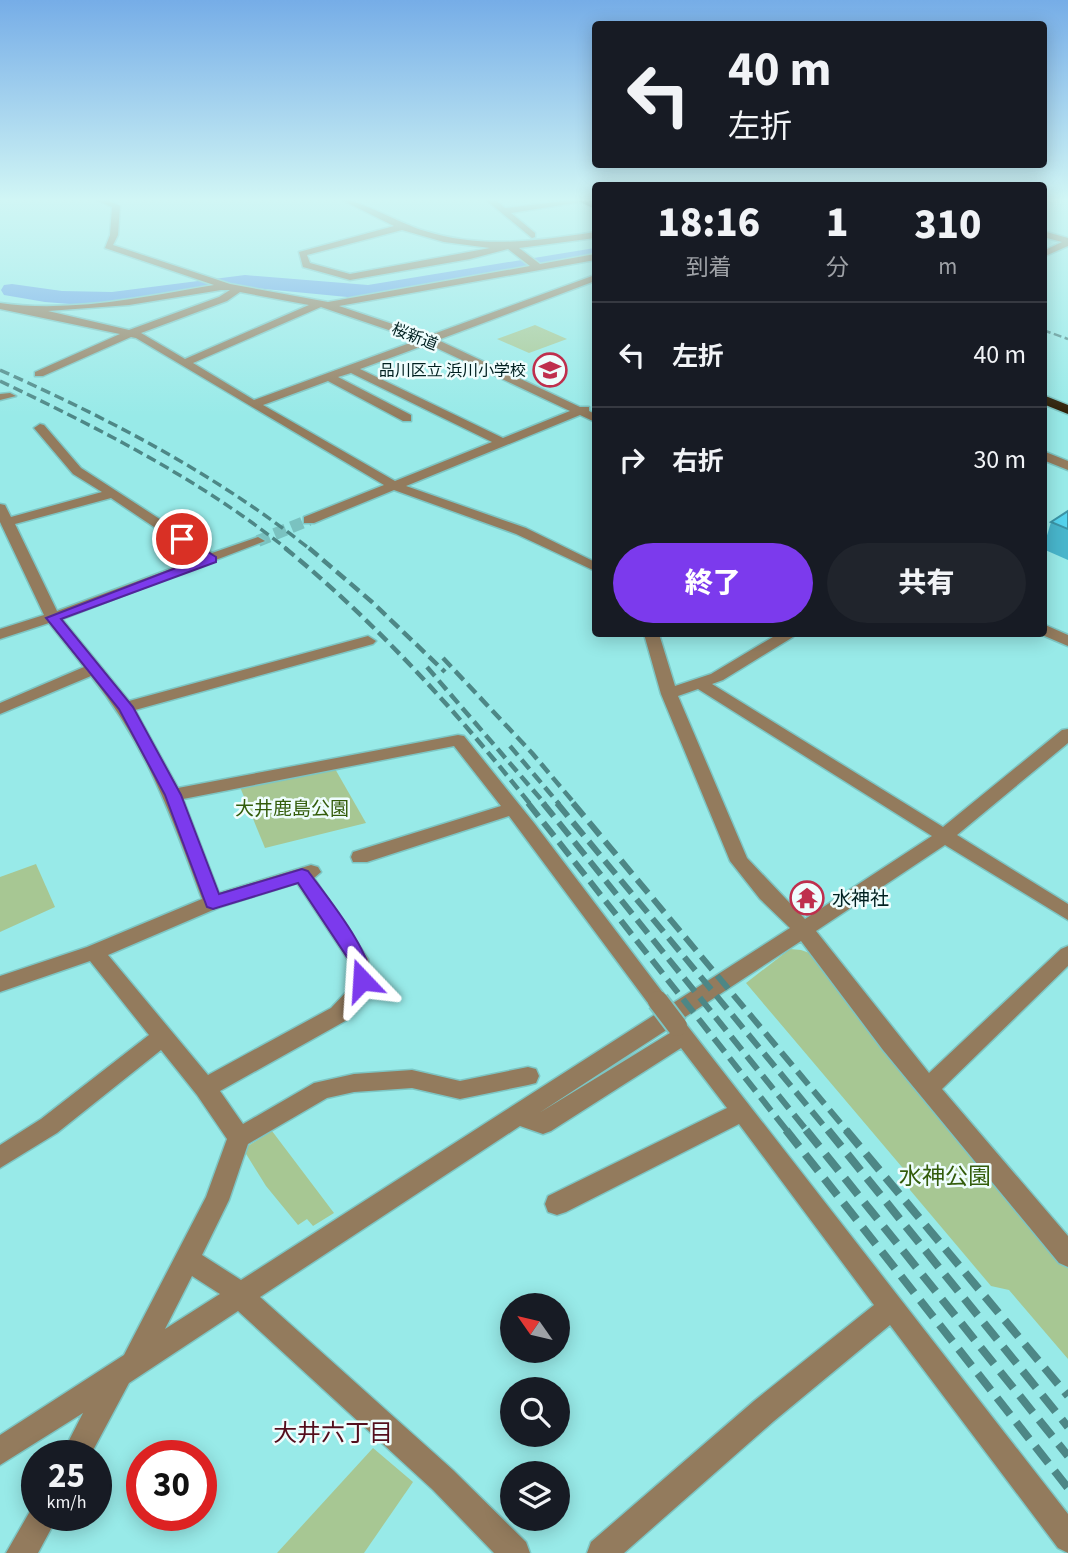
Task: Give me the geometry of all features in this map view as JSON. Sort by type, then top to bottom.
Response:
[{"type":"highway","points":[[1047,390],[1068,398]]},
{"type":"highway","points":[[1047,401],[1068,410]]},
{"type":"street","points":[[185,271],[230,287]]},
{"type":"street","points":[[330,271],[350,277],[381,271]]},
{"type":"street","points":[[185,363],[323,304],[500,271]]},
{"type":"street","points":[[253,405],[592,279]]},
{"type":"street","points":[[29,310],[129,302],[230,287]]},
{"type":"street","points":[[39,374],[132,333],[223,299],[230,287]]},
{"type":"street","name":"桜新道","points":[[230,287],[323,304],[429,340],[592,417]]},
{"type":"street","points":[[0,306],[132,333],[394,486],[521,531],[592,566]]},
{"type":"street","points":[[352,369],[502,442]]},
{"type":"street","points":[[329,377],[407,418]]},
{"type":"street","points":[[309,520],[592,406]]},
{"type":"street","points":[[40,428],[77,471],[211,559]]},
{"type":"street","points":[[1047,458],[1068,466]]},
{"type":"street","points":[[7,522],[113,493]]},
{"type":"street","points":[[0,508],[53,618],[125,707],[173,795],[213,902]]},
{"type":"street","points":[[0,543],[15,540]]},
{"type":"street","points":[[0,634],[53,618],[258,541]]},
{"type":"street","points":[[1047,631],[1068,641]]},
{"type":"street","points":[[651,637],[669,694],[739,861],[767,894],[803,929],[928,1088],[1068,1255]]},
{"type":"street","points":[[669,694],[701,684],[783,637]]},
{"type":"street","points":[[125,707],[368,641]]},
{"type":"street","points":[[0,709],[96,668]]},
{"type":"street","points":[[701,684],[1068,913]]},
{"type":"street","points":[[0,1451],[519,1116],[944,836],[1068,734]]},
{"type":"street","points":[[173,795],[458,740],[513,808],[741,1112],[1068,1538]]},
{"type":"street","points":[[360,857],[513,808]]},
{"type":"street","points":[[0,984],[94,952],[213,902],[307,874],[358,959],[362,980],[357,994],[339,1014],[205,1088]]},
{"type":"street","points":[[94,952],[205,1088],[239,1138]]},
{"type":"street","points":[[928,1088],[1068,954]]},
{"type":"street","points":[[519,1116],[543,1124],[680,1031]]},
{"type":"street","points":[[0,1157],[49,1126],[163,1036]]},
{"type":"street","points":[[84,1440],[217,1200],[239,1138],[321,1090],[354,1083],[412,1079],[460,1090],[528,1076]]},
{"type":"street","points":[[557,1204],[741,1112]]},
{"type":"street","points":[[186,1259],[224,1281],[443,1480],[515,1553]]},
{"type":"street","points":[[602,1553],[764,1411],[891,1307]]},
{"type":"street","points":[[21,1553],[34,1531]]},
{"type":"green space","points":[[535,325],[567,339],[529,353],[497,339]]},
{"type":"green space","name":"大井鹿島公園","points":[[334,767],[366,823],[265,848],[240,787]]},
{"type":"green space","points":[[36,864],[55,907],[0,932],[0,877]]},
{"type":"green space","name":"水神公園","points":[[790,949],[815,955],[942,1116],[1068,1268],[1068,1359],[1009,1290],[991,1286],[910,1190],[907,1173],[746,983]]},
{"type":"green space","points":[[272,1131],[334,1213],[313,1226],[307,1219],[298,1225],[266,1186],[243,1149]]},
{"type":"green space","points":[[373,1448],[413,1482],[364,1553],[277,1553]]},
{"type":"building","points":[[1068,511],[1068,529],[1051,522]]},
{"type":"waterway","points":[[12,290],[45,296],[112,299],[245,281],[368,292],[491,271]]},
{"type":"tunnel","points":[[258,541],[309,520]]},
{"type":"railway","points":[[1047,331],[1068,339]]},
{"type":"railway","points":[[0,370],[162,450],[238,497],[311,550]]},
{"type":"railway","points":[[0,381],[112,437],[185,478],[288,550]]},
{"type":"railway","points":[[285,548],[352,607],[415,670],[530,804]]},
{"type":"railway","points":[[309,548],[372,602],[445,672]]},
{"type":"railway","points":[[443,658],[532,753],[575,804]]},
{"type":"railway","points":[[427,667],[545,804]]},
{"type":"railway","points":[[510,746],[559,804]]},
{"type":"railway","points":[[528,803],[788,1132]]},
{"type":"railway","points":[[543,803],[808,1132]]},
{"type":"railway","points":[[557,803],[829,1132]]},
{"type":"railway","points":[[573,803],[848,1132]]},
{"type":"railway","points":[[786,1130],[1068,1488]]},
{"type":"railway","points":[[806,1130],[1068,1456]]},
{"type":"railway","points":[[828,1130],[1068,1427]]},
{"type":"railway","points":[[846,1130],[1068,1396]]},
{"type":"place","name":"品川区立 浜川小学校","points":[[550,370]]},
{"type":"place","name":"水神社","points":[[807,898]]},
{"type":"district","name":"大井六丁目","points":[[333,1433]]},
{"type":"route","points":[[182,539],[211,559],[53,618],[125,707],[173,795],[213,902],[302,875],[358,959],[362,980]]}]
